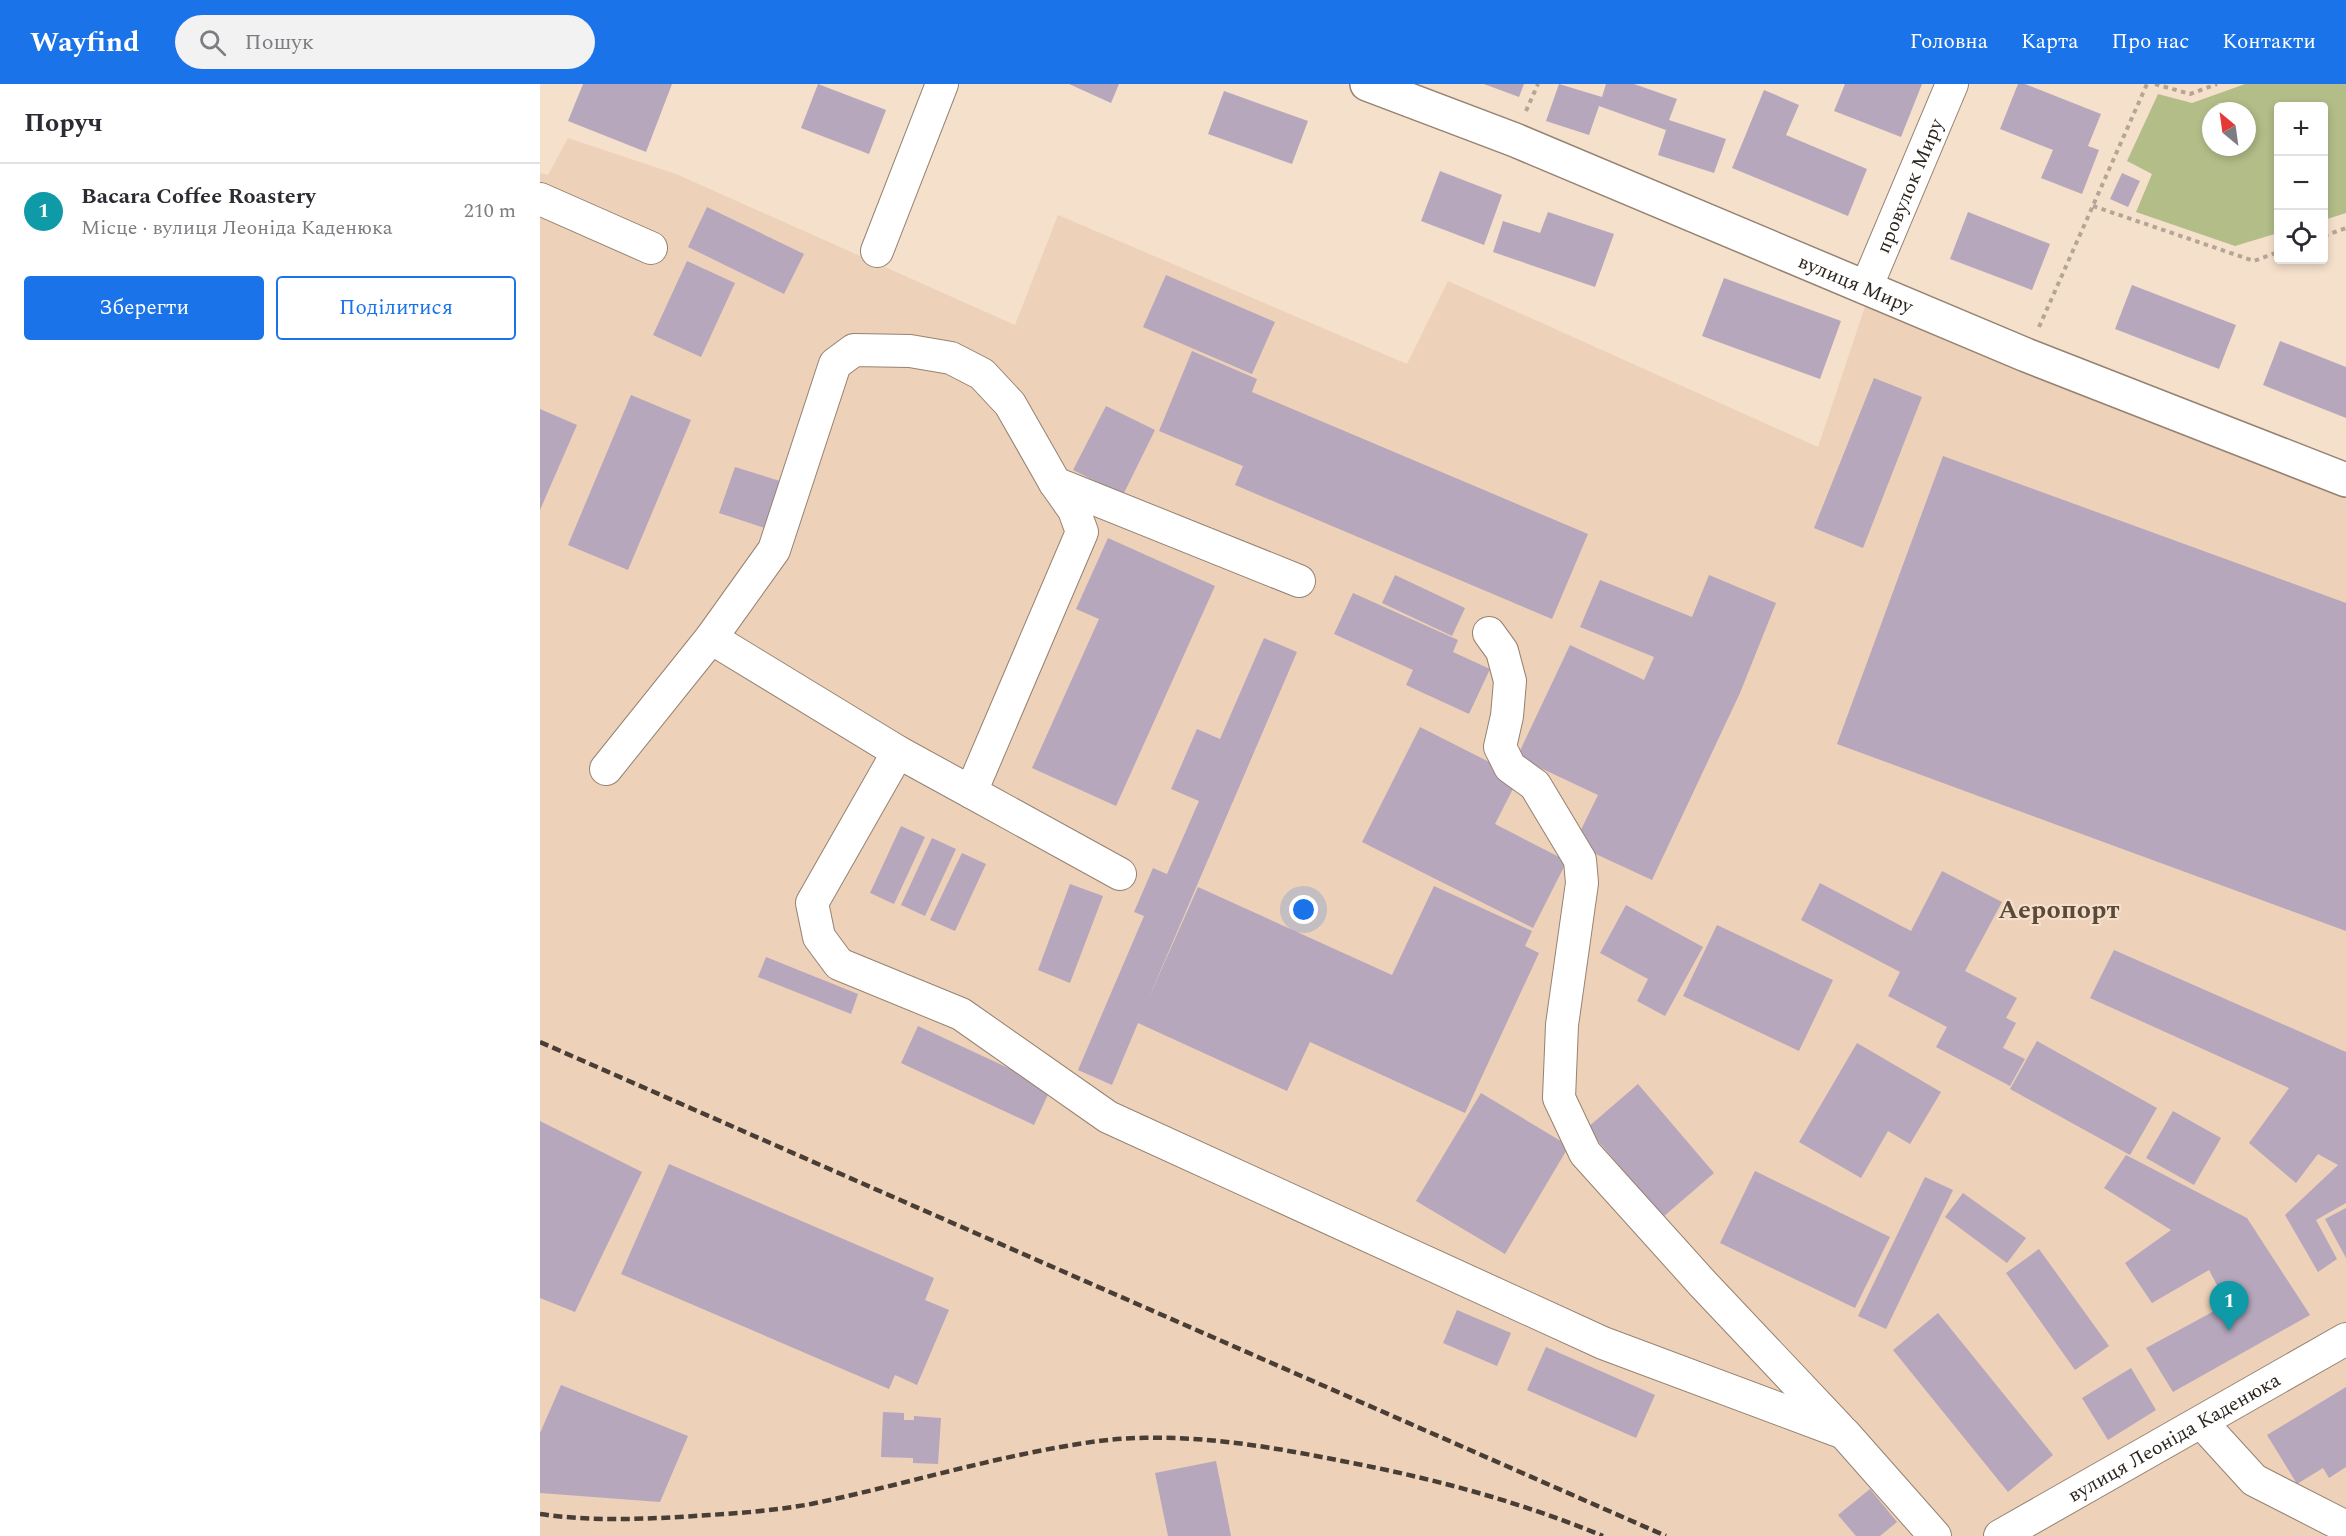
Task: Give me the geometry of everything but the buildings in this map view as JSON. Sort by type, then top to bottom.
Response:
[{"type":"main road","name":"вулиця Миру","points":[[1367,84],[1515,140],[2026,356],[2346,480]]},
{"type":"street","points":[[877,251],[942,84]]},
{"type":"street","name":"провулок Миру","points":[[1866,288],[1952,84]]},
{"type":"street","points":[[540,199],[651,248]]},
{"type":"street","points":[[606,769],[711,638],[774,550],[835,364],[854,350],[910,351],[951,358],[982,374],[1010,404],[1055,483],[1074,510],[1082,532],[971,792]]},
{"type":"street","points":[[1055,483],[1299,581]]},
{"type":"street","points":[[1489,633],[1502,651],[1510,681],[1507,716],[1500,747],[1510,767],[1535,785],[1580,860],[1582,883],[1562,1025],[1559,1098],[1585,1153],[1703,1284],[1844,1433],[1935,1536]]},
{"type":"street","points":[[711,638],[898,752],[1120,874]]},
{"type":"street","points":[[898,752],[812,903],[819,937],[839,964],[961,1014],[1108,1117],[1604,1343],[1844,1433]]},
{"type":"street","name":"вулиця Леоніда Каденюка","points":[[2000,1536],[2346,1339]]},
{"type":"street","points":[[2202,1423],[2254,1480],[2346,1527]]},
{"type":"path","points":[[2026,356],[2147,84]]},
{"type":"path","points":[[2155,84],[2190,94],[2217,84]]},
{"type":"path","points":[[2092,206],[2254,261],[2274,254]]},
{"type":"path","points":[[2328,235],[2346,228]]},
{"type":"shaded area","points":[[568,138],[676,174],[1015,325],[1058,215],[1407,364],[1448,281],[1818,447],[1872,286],[2346,472],[2346,1536],[540,1536],[540,173],[548,175]]},
{"type":"green space","points":[[2245,84],[2346,84],[2346,213],[2328,219],[2328,102],[2274,102],[2274,234],[2235,246],[2136,212],[2152,174],[2127,161],[2158,94],[2192,103]]},
{"type":"railway","points":[[540,1042],[1666,1536]]},
{"type":"railway","points":[[540,1514],[624,1519],[773,1510],[811,1504],[990,1461],[1062,1447],[1129,1438],[1160,1438],[1251,1445],[1409,1475],[1507,1501],[1603,1536]]},
{"type":"place","name":"Bacara Coffee Roastery","points":[[2229,1331]]},
{"type":"district","name":"Аеропорт","points":[[2059,909]]}]
